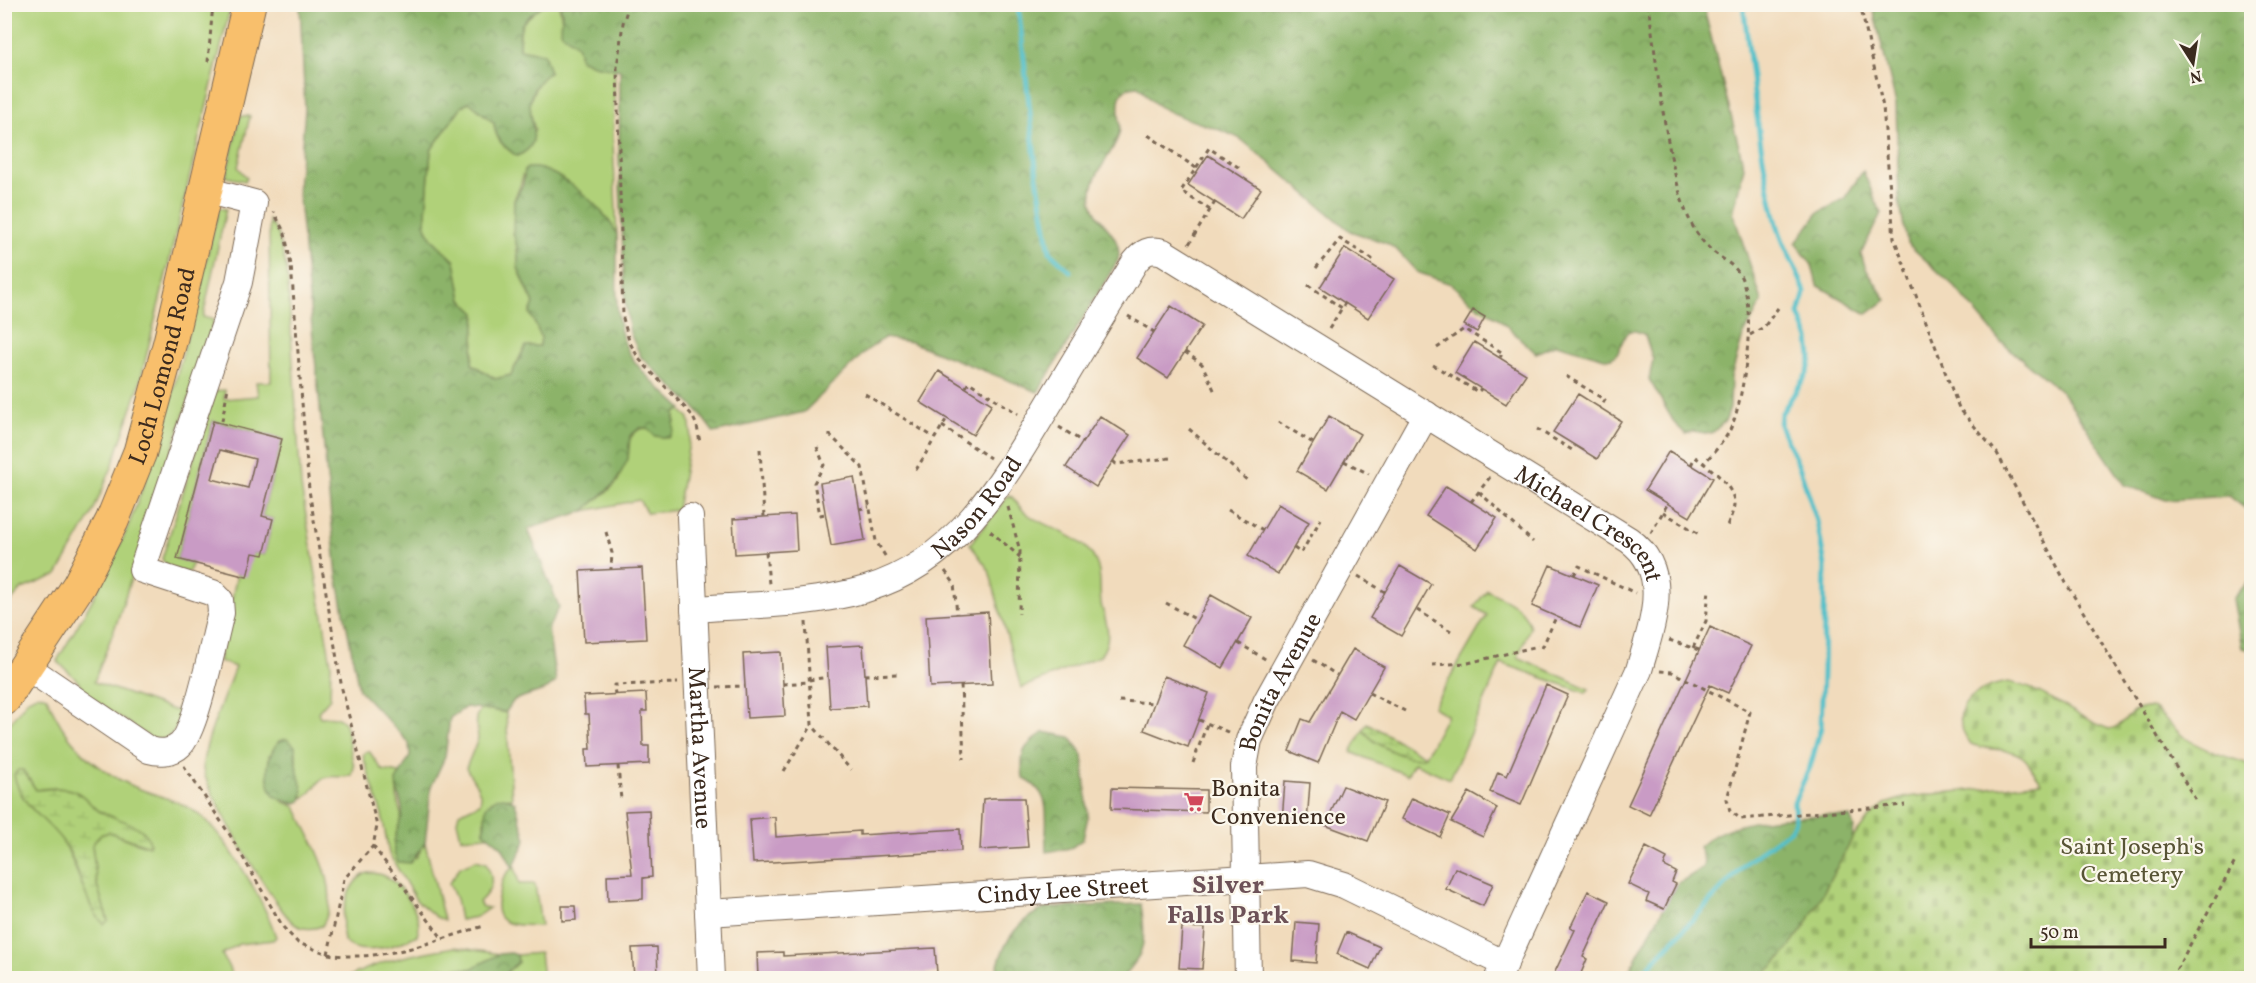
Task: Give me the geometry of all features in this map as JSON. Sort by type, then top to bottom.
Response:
[{"type":"main road","name":"Loch Lomond Road","points":[[4,699],[27,667],[94,558],[134,470],[153,410],[249,4]]},
{"type":"street","points":[[27,667],[144,747],[155,752],[173,750],[183,743],[189,732],[221,603],[213,593],[142,570],[239,282],[254,203],[205,190]]},
{"type":"street","name":"Michael Crescent","points":[[1150,250],[1163,252],[1179,261],[1641,548],[1648,556],[1655,578],[1655,602],[1639,670],[1502,971]]},
{"type":"street","name":"Nason Road","points":[[694,609],[805,601],[844,595],[897,577],[933,555],[974,518],[1005,477],[1135,262],[1150,250]]},
{"type":"street","name":"Bonita Avenue","points":[[1248,978],[1244,767],[1250,740],[1289,660],[1426,414]]},
{"type":"street","name":"Martha Avenue","points":[[690,517],[711,978]]},
{"type":"street","name":"Cindy Lee Street","points":[[708,913],[1294,873],[1329,879],[1502,971]]},
{"type":"path","points":[[629,4],[623,23],[617,67],[623,318],[633,350],[692,415],[700,443]]},
{"type":"path","points":[[1648,4],[1670,152],[1682,199],[1689,218],[1705,243],[1739,274],[1749,335],[1746,365],[1735,417],[1720,445],[1704,463]]},
{"type":"path","points":[[1860,4],[1883,107],[1894,238],[1959,408],[1997,453],[2066,583],[2195,799]]},
{"type":"path","points":[[1148,135],[1196,168]]},
{"type":"path","points":[[1210,210],[1181,191],[1209,148],[1238,167],[1234,172]]},
{"type":"path","points":[[1179,261],[1215,202]]},
{"type":"path","points":[[254,203],[274,212],[285,234],[288,248],[309,490],[342,689],[377,826],[373,846],[345,879],[328,954]]},
{"type":"path","points":[[1316,268],[1340,239],[1372,259],[1369,263]]},
{"type":"path","points":[[1308,285],[1342,308]]},
{"type":"path","points":[[1318,347],[1345,303]]},
{"type":"path","points":[[1109,305],[1154,332]]},
{"type":"path","points":[[1749,335],[1764,327],[1778,308]]},
{"type":"path","points":[[1437,348],[1464,329],[1503,353],[1500,357]]},
{"type":"path","points":[[1185,352],[1202,364],[1215,392]]},
{"type":"path","points":[[1433,365],[1479,392],[1480,388]]},
{"type":"path","points":[[1566,376],[1605,400],[1600,408]]},
{"type":"path","points":[[222,421],[229,382]]},
{"type":"path","points":[[966,387],[969,382],[1038,421],[1083,442]]},
{"type":"path","points":[[865,394],[935,438]]},
{"type":"path","points":[[915,470],[947,418]]},
{"type":"path","points":[[1278,422],[1313,443]]},
{"type":"path","points":[[942,426],[1005,477],[1020,557],[1019,614]]},
{"type":"path","points":[[1189,429],[1248,481]]},
{"type":"path","points":[[1537,429],[1572,450],[1575,446]]},
{"type":"path","points":[[829,434],[862,467],[876,541],[897,577]]},
{"type":"path","points":[[817,447],[824,465],[814,483],[820,515],[826,514]]},
{"type":"path","points":[[760,450],[764,517]]},
{"type":"path","points":[[1691,465],[1695,457],[1727,487],[1735,502],[1726,529]]},
{"type":"path","points":[[1113,461],[1116,464],[1170,458]]},
{"type":"path","points":[[1344,461],[1388,484]]},
{"type":"path","points":[[1471,502],[1502,461]]},
{"type":"path","points":[[1479,492],[1533,542]]},
{"type":"path","points":[[1641,548],[1668,503]]},
{"type":"path","points":[[859,508],[870,507]]},
{"type":"path","points":[[1228,510],[1263,530]]},
{"type":"path","points":[[1663,512],[1699,534]]},
{"type":"path","points":[[974,518],[1020,557]]},
{"type":"path","points":[[1294,548],[1301,553],[1321,519]]},
{"type":"path","points":[[606,532],[612,553],[611,569]]},
{"type":"path","points":[[766,552],[771,603]]},
{"type":"path","points":[[933,555],[954,583],[957,614]]},
{"type":"path","points":[[1342,566],[1385,592]]},
{"type":"path","points":[[1574,575],[1579,566],[1655,602]]},
{"type":"path","points":[[1693,648],[1706,621],[1709,589]]},
{"type":"path","points":[[784,771],[812,725],[805,601]]},
{"type":"path","points":[[1166,603],[1197,620]]},
{"type":"path","points":[[1417,610],[1451,631]]},
{"type":"path","points":[[1432,665],[1468,663],[1540,647],[1556,616]]},
{"type":"path","points":[[1649,633],[1699,650]]},
{"type":"path","points":[[1238,643],[1337,675]]},
{"type":"path","points":[[1639,670],[1672,672],[1750,712],[1727,799],[1730,811],[1741,819],[1905,805]]},
{"type":"path","points":[[865,675],[899,674]]},
{"type":"path","points":[[783,684],[828,677]]},
{"type":"path","points":[[615,694],[614,685],[745,686]]},
{"type":"path","points":[[961,686],[964,759]]},
{"type":"path","points":[[1369,693],[1405,711]]},
{"type":"path","points":[[1119,701],[1154,703]]},
{"type":"path","points":[[1198,720],[1250,740]]},
{"type":"path","points":[[1193,763],[1207,724]]},
{"type":"path","points":[[812,725],[851,770]]},
{"type":"path","points":[[173,750],[230,835],[283,927],[298,943],[328,954],[347,957],[384,955],[484,926]]},
{"type":"path","points":[[618,766],[621,800]]},
{"type":"path","points":[[373,846],[442,938]]},
{"type":"path","points":[[2172,978],[2236,860]]},
{"type":"green space","points":[[5,4],[231,5],[139,386],[112,467],[91,516],[57,575],[22,589],[5,608]]},
{"type":"green space","points":[[300,5],[543,5],[523,22],[520,32],[519,49],[544,54],[550,72],[537,84],[531,96],[533,140],[528,149],[517,156],[508,149],[499,139],[494,123],[469,102],[461,107],[431,150],[425,225],[432,239],[455,261],[462,300],[476,313],[472,364],[495,379],[511,375],[526,346],[540,346],[541,337],[530,313],[534,303],[518,268],[518,249],[513,233],[514,201],[523,184],[525,169],[536,168],[563,179],[577,189],[603,213],[612,225],[617,235],[617,291],[621,334],[642,371],[682,409],[675,413],[674,431],[669,438],[655,436],[647,428],[640,428],[630,436],[628,459],[616,482],[584,511],[528,529],[559,607],[548,629],[556,682],[547,689],[514,700],[506,712],[466,707],[450,718],[445,757],[431,787],[425,843],[410,863],[398,862],[394,850],[402,815],[396,781],[410,756],[409,743],[359,690],[337,576],[298,189],[305,109]]},
{"type":"green space","points":[[543,5],[559,5],[565,36],[577,44],[580,59],[615,69],[613,140],[617,235],[605,218],[522,175],[514,203],[517,250],[524,282],[534,303],[530,313],[541,337],[540,346],[523,351],[511,375],[495,379],[472,364],[476,313],[462,300],[455,261],[432,239],[425,225],[431,150],[461,107],[469,101],[494,123],[496,134],[501,142],[517,156],[535,130],[530,102],[542,77],[535,52],[519,49],[521,26]]},
{"type":"green space","points":[[559,5],[1703,5],[1744,167],[1733,213],[1762,301],[1742,339],[1731,377],[1730,407],[1726,420],[1711,434],[1693,431],[1686,434],[1675,424],[1649,379],[1653,360],[1645,335],[1630,331],[1626,334],[1615,356],[1608,359],[1560,345],[1554,345],[1536,353],[1498,318],[1474,304],[1451,284],[1417,272],[1396,249],[1386,243],[1350,231],[1242,140],[1160,107],[1138,86],[1132,86],[1121,94],[1119,134],[1097,175],[1092,192],[1095,209],[1117,243],[1118,260],[1038,392],[911,342],[884,338],[866,351],[804,412],[714,433],[697,410],[641,357],[630,333],[625,300],[619,159],[620,70],[593,65],[580,59],[574,42],[561,32],[562,11]]},
{"type":"green space","points":[[1872,5],[2251,5],[2251,513],[2229,496],[2166,500],[2125,485],[2062,392],[2001,342],[1955,287],[1907,243],[1899,200],[1896,104]]},
{"type":"green space","points":[[240,116],[250,116],[238,167],[247,178],[245,181],[226,177]]},
{"type":"green space","points":[[1863,171],[1881,213],[1861,254],[1866,269],[1886,300],[1867,314],[1817,285],[1812,265],[1796,243],[1818,213],[1844,199]]},
{"type":"green space","points":[[219,208],[226,209],[203,317],[214,320],[117,622],[94,682],[176,711],[180,700],[184,698],[185,702],[176,728],[168,737],[155,741],[87,695],[77,680],[57,661],[96,594],[129,524],[144,485],[179,368]]},
{"type":"green space","points":[[269,220],[278,234],[287,271],[301,486],[331,664],[330,698],[318,712],[320,717],[330,716],[345,724],[354,767],[352,775],[324,778],[303,798],[296,765],[296,752],[269,755],[268,779],[282,801],[296,807],[317,850],[328,881],[330,897],[328,912],[322,926],[313,928],[296,925],[274,899],[228,824],[203,768],[210,734],[235,667],[219,661],[237,574],[253,553],[264,555],[273,519],[262,516],[282,439],[213,421],[177,559],[193,563],[188,573],[168,568],[162,559],[215,391],[225,390],[224,399],[258,396],[256,382],[271,382]]},
{"type":"green space","points":[[679,409],[689,418],[691,432],[677,510],[647,513],[639,500],[584,511],[617,482],[626,449],[633,434],[648,428],[655,436],[675,423],[675,413]]},
{"type":"green space","points":[[1009,495],[1033,518],[1073,538],[1090,552],[1098,567],[1101,603],[1108,633],[1104,650],[1100,656],[1021,688],[989,570],[970,544]]},
{"type":"green space","points":[[2251,578],[2251,650],[2242,648],[2233,599]]},
{"type":"green space","points":[[1487,590],[1513,604],[1527,620],[1530,627],[1518,657],[1589,689],[1586,693],[1501,663],[1450,779],[1414,763],[1407,775],[1351,752],[1363,730],[1375,741],[1400,755],[1425,756],[1447,715],[1433,707],[1487,615],[1474,607]]},
{"type":"green space","name":"Saint Joseph's Cemetery","points":[[2008,682],[2035,690],[2109,729],[2120,724],[2137,710],[2152,708],[2192,742],[2251,765],[2251,978],[1761,978],[1783,956],[1806,925],[1852,839],[1869,818],[1885,804],[1907,797],[2042,782],[2020,755],[1971,744],[1963,732],[1962,711],[1967,702],[1984,689]]},
{"type":"green space","points":[[38,694],[47,697],[71,739],[93,762],[120,780],[180,803],[194,811],[206,820],[230,850],[253,887],[276,937],[273,940],[239,944],[222,954],[234,978],[5,977],[4,731],[28,699]],"holes":[[[27,776],[36,790],[57,788],[73,791],[95,809],[139,830],[150,843],[143,845],[109,832],[100,835],[92,845],[97,885],[108,921],[86,894],[67,848],[58,834],[28,805]]]},
{"type":"green space","points":[[481,708],[506,713],[512,799],[509,798],[484,821],[484,832],[489,836],[461,838],[457,821],[459,813],[480,803],[481,796],[477,786],[466,768],[478,739],[476,717]]},
{"type":"green space","points":[[1367,723],[1425,756],[1409,757],[1391,751],[1363,730]]},
{"type":"green space","points":[[1044,732],[1070,737],[1083,755],[1088,816],[1083,839],[1071,848],[1046,852],[1047,819],[1044,800],[1040,792],[1023,778],[1022,762],[1027,746]]},
{"type":"green space","points":[[287,739],[295,746],[296,765],[303,792],[301,801],[293,804],[274,796],[268,775],[271,753],[279,741]]},
{"type":"green space","points":[[369,751],[382,770],[400,773],[397,793],[401,816],[416,858],[425,843],[444,920],[436,917],[416,900],[389,854],[382,815],[363,756]]},
{"type":"green space","points":[[18,770],[23,770],[36,790],[57,788],[73,791],[99,811],[138,828],[149,839],[149,846],[109,832],[100,835],[92,845],[97,885],[108,921],[104,924],[87,898],[68,849],[54,830],[23,798],[14,775]]},
{"type":"green space","points":[[504,797],[515,802],[526,839],[513,868],[502,847],[484,832],[486,806],[496,798]]},
{"type":"green space","points":[[1825,815],[1850,817],[1854,827],[1852,839],[1806,925],[1783,956],[1761,978],[1625,978],[1677,884],[1703,868],[1704,860],[1699,847],[1711,837],[1742,824]]},
{"type":"green space","points":[[476,860],[486,863],[491,874],[490,888],[479,902],[482,907],[489,908],[476,917],[460,920],[456,899],[449,883],[460,867]]},
{"type":"green space","points":[[515,867],[519,884],[535,884],[541,926],[505,922],[497,911],[503,879]]},
{"type":"green space","points":[[368,873],[387,877],[406,895],[418,920],[417,935],[400,943],[369,950],[351,946],[344,941],[344,912],[349,892],[360,877]]},
{"type":"green space","points":[[1141,904],[1144,926],[1143,945],[1130,970],[1121,978],[995,978],[1001,955],[1011,935],[1026,919],[1036,913],[1047,908]]},
{"type":"green space","points":[[455,947],[499,954],[476,967],[441,970],[432,978],[347,978],[386,962]]},
{"type":"green space","points":[[540,953],[543,978],[504,978],[518,962],[517,955]]},
{"type":"green space","points":[[499,954],[517,955],[518,962],[504,978],[432,978],[441,967],[471,969]]},
{"type":"building","points":[[1208,155],[1261,189],[1241,219],[1188,185]]},
{"type":"building","points":[[1345,248],[1394,279],[1368,318],[1320,287]]},
{"type":"building","points":[[1171,306],[1202,326],[1168,378],[1137,358]]},
{"type":"building","points":[[1473,310],[1485,317],[1477,332],[1464,325]]},
{"type":"building","points":[[1474,342],[1526,374],[1506,404],[1455,373]]},
{"type":"building","points":[[939,371],[992,404],[973,435],[920,402]]},
{"type":"building","points":[[1578,394],[1621,421],[1597,459],[1553,432]]},
{"type":"building","points":[[1100,416],[1130,435],[1096,487],[1066,467]]},
{"type":"building","points":[[1329,416],[1360,434],[1328,489],[1297,471]]},
{"type":"building","points":[[213,421],[282,439],[262,516],[273,519],[264,555],[253,553],[247,577],[177,559]],"holes":[[[220,450],[255,459],[248,488],[212,479]]]},
{"type":"building","points":[[1669,451],[1713,478],[1690,517],[1645,490]]},
{"type":"building","points":[[854,477],[865,540],[831,546],[820,483]]},
{"type":"building","points":[[1446,486],[1497,518],[1477,549],[1426,516]]},
{"type":"building","points":[[1278,504],[1309,522],[1278,574],[1248,556]]},
{"type":"building","points":[[795,515],[797,550],[735,554],[733,519]]},
{"type":"building","points":[[1550,565],[1598,585],[1580,627],[1532,606]]},
{"type":"building","points":[[1400,566],[1431,584],[1401,636],[1370,618]]},
{"type":"building","points":[[642,568],[646,639],[584,642],[580,571]]},
{"type":"building","points":[[1211,595],[1252,618],[1223,668],[1183,645]]},
{"type":"building","points":[[988,612],[992,684],[930,687],[926,616]]},
{"type":"building","points":[[1710,627],[1751,646],[1728,693],[1710,685],[1649,815],[1628,805]]},
{"type":"building","points":[[863,645],[867,706],[830,708],[826,647]]},
{"type":"building","points":[[1353,649],[1384,667],[1354,719],[1340,711],[1318,763],[1289,751],[1302,719],[1310,722]]},
{"type":"building","points":[[781,652],[785,716],[747,718],[743,654]]},
{"type":"building","points":[[1164,676],[1209,693],[1188,747],[1144,730]]},
{"type":"building","points":[[1546,685],[1568,695],[1521,805],[1490,792],[1498,772],[1507,776]]},
{"type":"building","points":[[646,693],[647,711],[642,711],[643,746],[649,746],[649,764],[587,767],[586,749],[591,749],[589,714],[585,714],[584,696]]},
{"type":"building","points":[[1285,781],[1310,783],[1307,823],[1282,821]]},
{"type":"building","points":[[1343,786],[1385,802],[1368,841],[1325,825]]},
{"type":"building","points":[[1112,788],[1206,790],[1206,812],[1111,809]]},
{"type":"building","points":[[1469,792],[1497,808],[1483,837],[1451,822]]},
{"type":"building","points":[[1024,798],[1028,847],[980,850],[983,799]]},
{"type":"building","points":[[1412,798],[1450,815],[1440,837],[1402,819]]},
{"type":"building","points":[[649,810],[652,877],[643,878],[643,899],[608,901],[607,875],[632,874],[625,811]]},
{"type":"building","points":[[775,817],[776,837],[860,831],[860,835],[960,829],[961,851],[753,863],[750,819]]},
{"type":"building","points":[[1646,847],[1667,858],[1664,866],[1676,872],[1672,882],[1676,884],[1664,909],[1646,901],[1649,894],[1628,884]]},
{"type":"building","points":[[1455,868],[1493,884],[1483,906],[1446,889]]},
{"type":"building","points":[[1588,891],[1609,901],[1583,957],[1587,959],[1579,978],[1552,978],[1575,930],[1570,928]]},
{"type":"building","points":[[562,906],[575,906],[576,920],[562,921]]},
{"type":"building","points":[[1296,922],[1319,924],[1316,963],[1293,961]]},
{"type":"building","points":[[1182,927],[1205,928],[1202,969],[1179,968]]},
{"type":"building","points":[[1346,932],[1380,947],[1370,969],[1337,954]]},
{"type":"building","points":[[657,947],[658,978],[634,978],[632,948]]},
{"type":"building","points":[[935,948],[937,973],[758,978],[757,953],[783,952],[783,956]]},
{"type":"waterway","points":[[1018,4],[1037,177],[1050,252],[1070,271]]},
{"type":"waterway","points":[[1638,978],[1748,861],[1791,829],[1795,821],[1794,802],[1810,767],[1821,727],[1825,566],[1817,521],[1800,469],[1780,425],[1781,414],[1808,372],[1811,357],[1809,339],[1799,314],[1805,292],[1780,233],[1770,197],[1743,4]]},
{"type":"place","name":"Bonita Convenience","points":[[1194,802]]},
{"type":"district","name":"Silver Falls Park","points":[[1228,899]]}]
